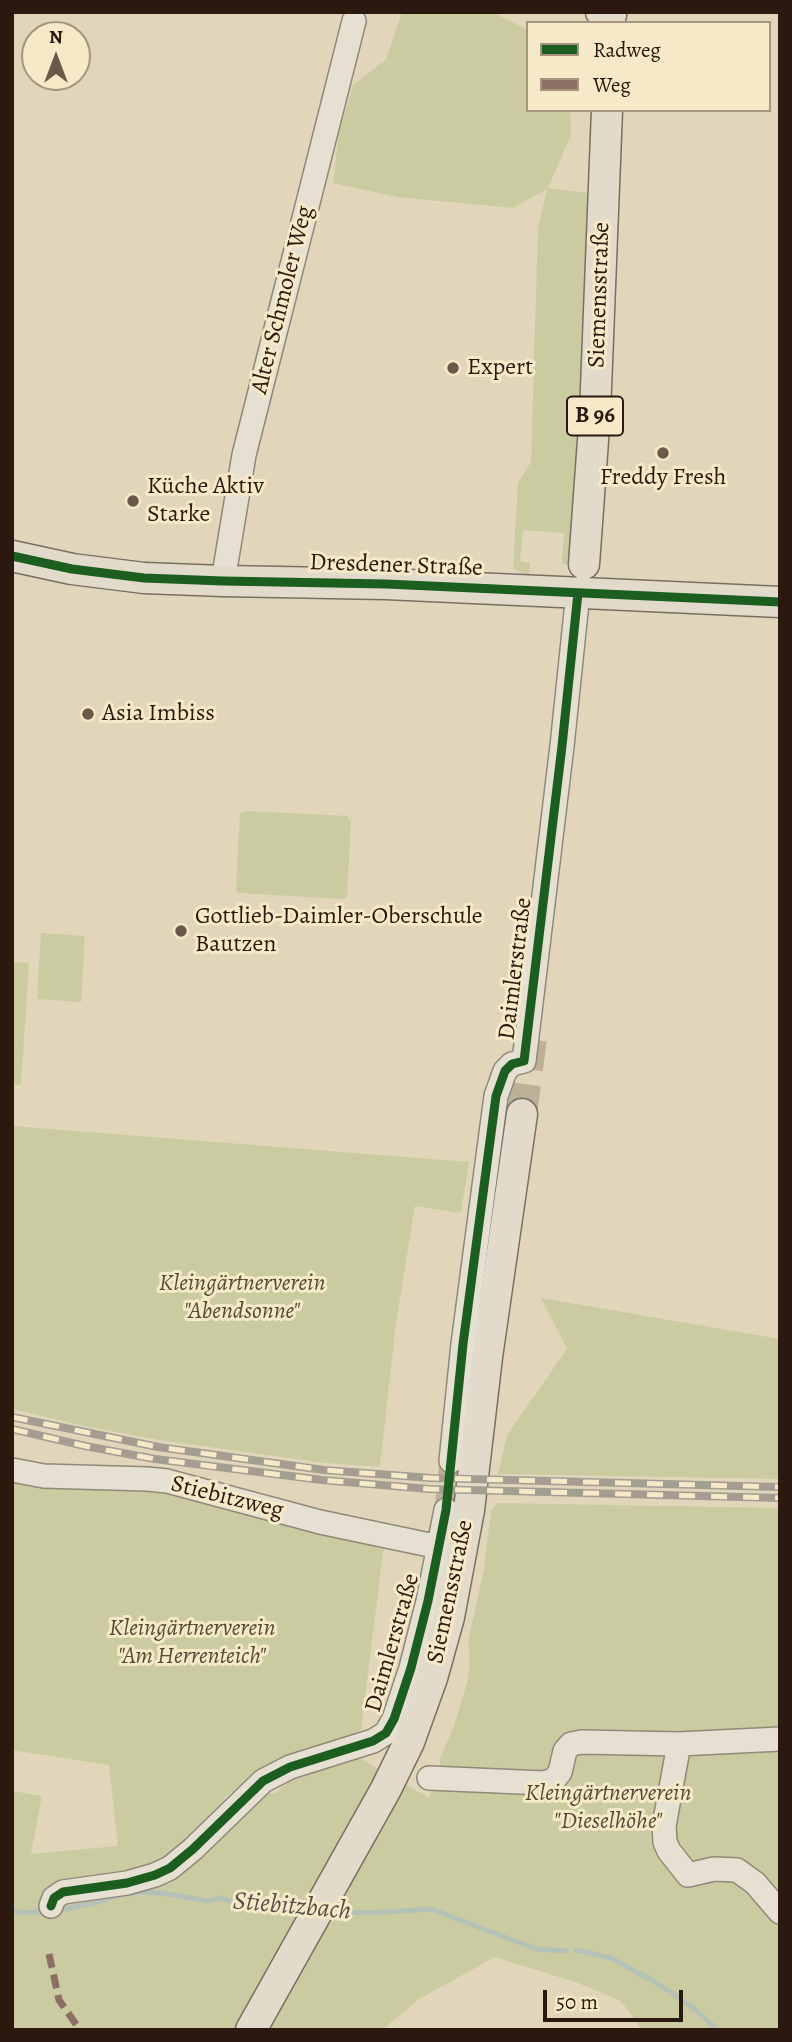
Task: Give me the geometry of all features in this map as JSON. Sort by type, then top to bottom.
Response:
[{"type":"main road","name":"Siemensstraße","points":[[584,564],[595,413],[607,112]]},
{"type":"main road","name":"Dresdener Straße","points":[[12,556],[72,569],[144,578],[386,584],[780,603]]},
{"type":"main road","name":"Siemensstraße","points":[[251,2030],[346,1862],[409,1742],[432,1678],[449,1617],[469,1510],[487,1357],[522,1114]]},
{"type":"street","name":"Alter Schmoler Weg","points":[[223,581],[244,454],[354,21]]},
{"type":"street","name":"Daimlerstraße","points":[[451,1461],[463,1344],[496,1096],[505,1071],[512,1064],[524,1062],[578,593]]},
{"type":"street","name":"Stiebitzweg","points":[[12,1471],[69,1478],[167,1481],[320,1522],[439,1547]]},
{"type":"street","name":"Daimlerstraße","points":[[51,1906],[54,1898],[63,1892],[127,1883],[170,1868],[263,1781],[290,1767],[373,1741],[386,1733],[394,1719],[411,1668],[428,1601],[446,1510]]},
{"type":"street","points":[[429,1778],[543,1783],[554,1780],[560,1772],[565,1751],[571,1745],[582,1742],[679,1745],[780,1739]]},
{"type":"street","points":[[679,1745],[664,1826],[665,1842],[669,1851],[688,1875],[714,1868],[737,1870],[755,1883],[780,1912]]},
{"type":"green space","points":[[402,12],[492,12],[526,29],[526,112],[570,112],[571,135],[548,188],[587,193],[582,465],[575,485],[569,564],[562,564],[564,533],[523,530],[520,561],[530,563],[529,574],[523,574],[513,568],[518,483],[531,462],[538,229],[547,189],[513,208],[397,197],[333,183],[339,133],[353,85],[386,60]]},
{"type":"green space","points":[[245,811],[347,816],[351,821],[347,897],[344,899],[238,893],[240,814]]},
{"type":"green space","points":[[41,933],[85,936],[81,1002],[37,999]]},
{"type":"green space","points":[[12,962],[29,963],[21,1085],[12,1085]]},
{"type":"green space","name":"Kleingärtnerverein \"Abendsonne\"","points":[[12,1126],[469,1162],[461,1213],[415,1206],[396,1323],[380,1467],[325,1463],[159,1440],[12,1409]]},
{"type":"green space","points":[[541,1298],[780,1339],[780,1479],[498,1474],[507,1435],[567,1349]]},
{"type":"green space","points":[[12,1474],[154,1484],[384,1545],[361,1730],[337,1744],[284,1759],[222,1799],[276,1793],[295,1774],[326,1761],[360,1758],[429,1798],[468,1679],[468,1642],[484,1569],[491,1511],[497,1503],[780,1508],[780,2030],[642,2030],[621,2001],[578,1983],[495,1957],[419,1999],[382,2030],[12,2030],[12,1791],[42,1796],[31,1854],[118,1846],[109,1765],[12,1750]]},
{"type":"waterway","name":"Stiebitzbach","points":[[57,1911],[142,1892],[207,1901],[221,1898],[277,1908],[309,1910]]},
{"type":"waterway","name":"Stiebitzbach","points":[[329,1911],[369,1913],[431,1909],[536,1949],[566,1951]]},
{"type":"waterway","name":"Stiebitzbach","points":[[12,1911],[47,1911]]},
{"type":"waterway","name":"Stiebitzbach","points":[[576,1950],[611,1958],[655,1982],[692,2007],[718,2030]]},
{"type":"tunnel","points":[[522,1114],[533,1031]]},
{"type":"tunnel","points":[[446,1510],[451,1461]]},
{"type":"railway","points":[[12,1417],[158,1447],[324,1470],[431,1478],[780,1487]]},
{"type":"railway","points":[[12,1429],[155,1459],[322,1480],[429,1489],[780,1498]]},
{"type":"marked path","points":[[49,1954],[59,2000],[80,2030]]},
{"type":"cycle path","points":[[12,556],[72,569],[144,578],[386,584],[780,602]]},
{"type":"cycle path","points":[[51,1906],[54,1898],[63,1892],[127,1883],[170,1868],[263,1781],[290,1767],[373,1741],[386,1733],[394,1719],[411,1668],[428,1601],[446,1510],[463,1344],[496,1096],[505,1071],[512,1064],[524,1061],[578,593]]},
{"type":"place","name":"Expert","points":[[453,368]]},
{"type":"place","name":"Freddy Fresh","points":[[663,453]]},
{"type":"place","name":"Küche Aktiv Starke","points":[[133,501]]},
{"type":"place","name":"Asia Imbiss","points":[[88,714]]},
{"type":"place","name":"Gottlieb-Daimler-Oberschule Bautzen","points":[[181,931]]},
{"type":"park label","name":"Kleingärtnerverein \"Am Herrenteich\"","points":[[192,1643]]},
{"type":"park label","name":"Kleingärtnerverein \"Dieselhöhe\"","points":[[608,1808]]}]
